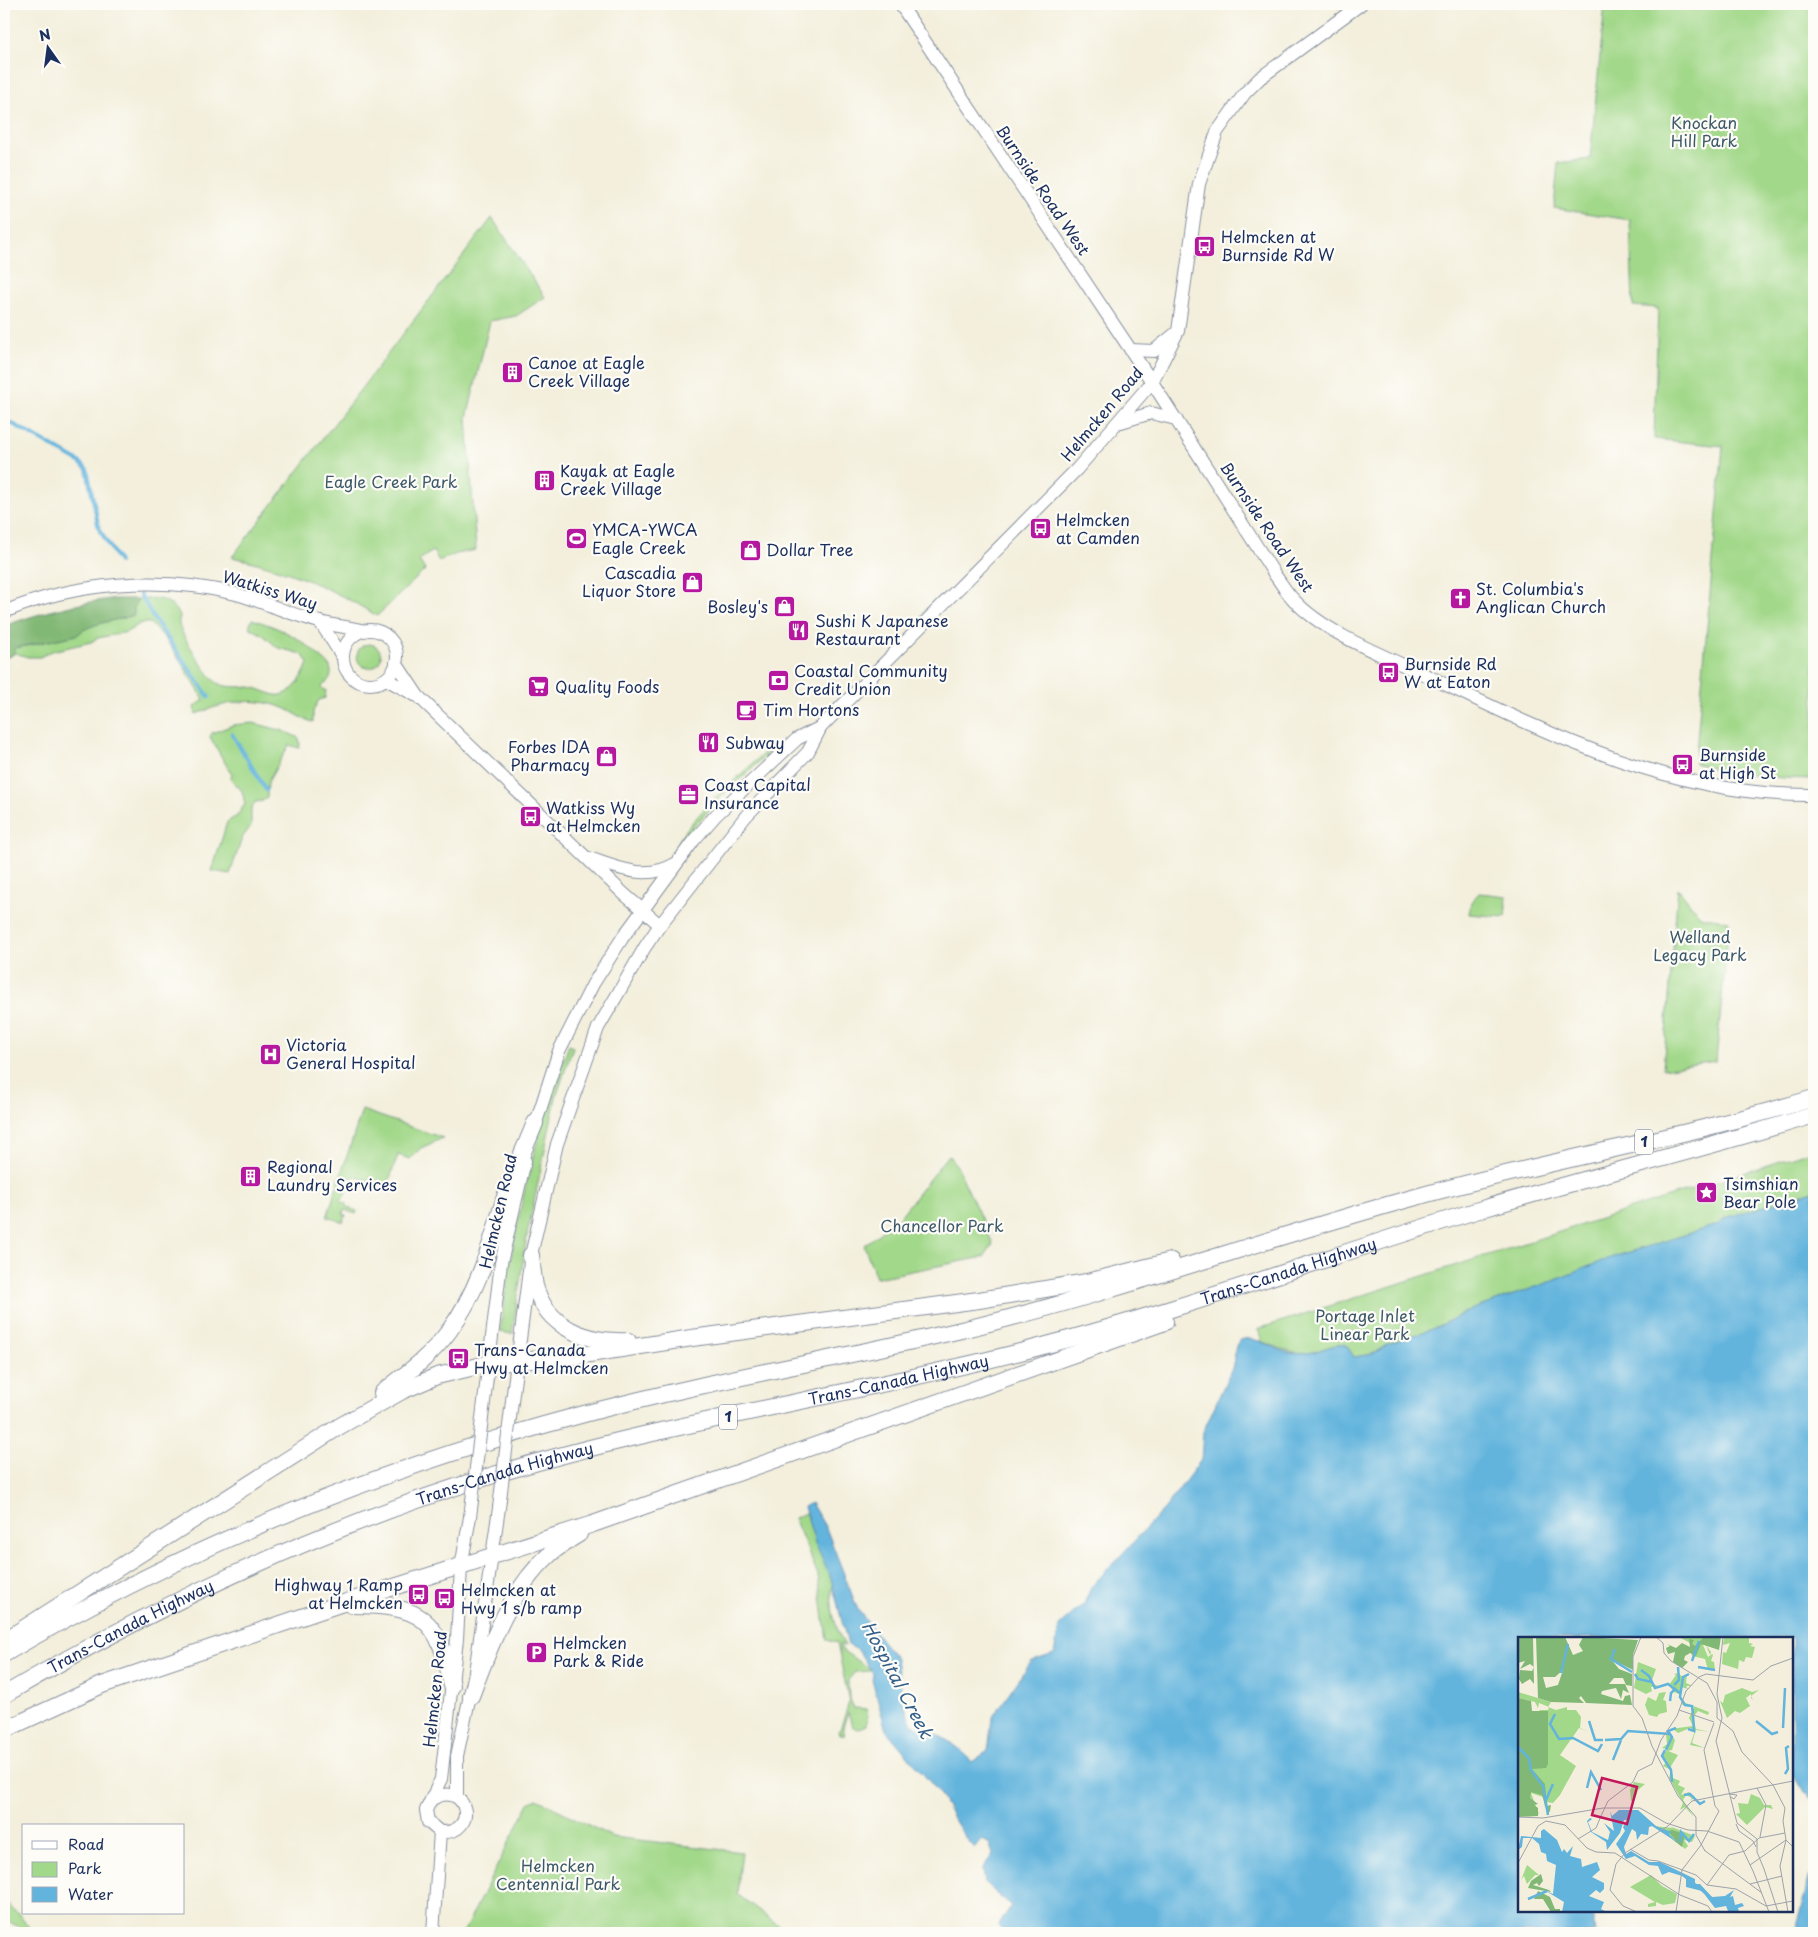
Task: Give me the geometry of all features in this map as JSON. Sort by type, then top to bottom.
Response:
[{"type":"highway","name":"Trans-Canada Highway","points":[[4,1654],[115,1592],[188,1555],[286,1512],[428,1459],[588,1413],[958,1331],[1047,1309],[1381,1206],[1484,1178],[1712,1125],[1814,1098]]},
{"type":"highway","name":"Trans-Canada Highway","points":[[4,1695],[129,1625],[237,1572],[370,1517],[448,1490],[593,1448],[941,1371],[1075,1338],[1480,1210],[1814,1115]]},
{"type":"highway","points":[[340,1426],[426,1357],[450,1331],[463,1311],[481,1274],[508,1188],[536,1124]]},
{"type":"highway","points":[[4,1641],[340,1426],[419,1382],[453,1370],[487,1364],[516,1363],[640,1347],[692,1338],[921,1309],[1087,1282],[1170,1262],[1309,1218],[1381,1206]]},
{"type":"highway","points":[[4,1730],[102,1685],[337,1605],[593,1524],[1214,1305],[1437,1233],[1480,1210]]},
{"type":"highway","points":[[531,1255],[535,1285],[540,1299],[547,1311],[567,1330],[580,1336],[597,1340],[624,1341],[692,1338]]},
{"type":"highway","points":[[470,1696],[493,1637],[509,1606],[530,1575],[551,1553],[593,1524]]},
{"type":"highway","points":[[337,1605],[390,1607],[410,1612],[430,1625],[440,1640],[452,1686]]},
{"type":"main road","name":"Burnside Road West","points":[[900,4],[1176,418],[1284,587],[1303,609],[1321,622],[1356,642],[1519,721],[1596,752],[1693,782],[1763,793],[1814,795]]},
{"type":"main road","name":"Helmcken Road","points":[[457,1797],[457,1756],[470,1696],[499,1508],[531,1255],[558,1144],[598,1028],[645,947],[660,925],[746,816],[808,752],[821,727],[1077,469],[1152,382],[1178,331],[1199,184],[1217,132],[1245,93],[1260,78],[1361,4]]},
{"type":"main road","points":[[1130,350],[1154,351],[1178,331]]},
{"type":"main road","points":[[1118,423],[1151,413],[1176,418]]},
{"type":"main road","name":"Watkiss Way","points":[[4,612],[80,590],[121,585],[156,584],[228,592],[320,622],[364,631]]},
{"type":"main road","name":"Watkiss Way","points":[[320,622],[342,656]]},
{"type":"main road","points":[[375,630],[385,634],[392,642],[396,651],[396,663],[386,679],[375,683],[364,683],[354,679],[347,671],[342,656],[349,640],[355,634],[364,631],[375,630]]},
{"type":"main road","points":[[396,663],[418,696],[584,857],[660,925]]},
{"type":"main road","points":[[386,679],[418,696]]},
{"type":"main road","name":"Helmcken Road","points":[[431,1800],[441,1780],[452,1686],[461,1567],[470,1517],[487,1364],[501,1263],[514,1201],[553,1067],[593,984],[676,863],[716,815],[797,739],[821,727]]},
{"type":"main road","points":[[584,857],[622,870],[642,873],[665,870],[676,863]]},
{"type":"main road","points":[[448,1794],[457,1797],[464,1805],[466,1815],[462,1825],[445,1833],[434,1830],[428,1822],[426,1810],[431,1800],[439,1795],[448,1794]]},
{"type":"main road","points":[[433,1933],[445,1833]]},
{"type":"green space","name":"Knockan Hill Park","points":[[1605,4],[1814,4],[1814,779],[1739,774],[1695,763],[1723,446],[1654,439],[1658,308],[1633,306],[1630,220],[1554,208],[1558,163],[1590,159]]},
{"type":"green space","name":"Eagle Creek Park","points":[[492,218],[545,297],[516,316],[490,321],[467,418],[476,550],[456,554],[439,561],[433,551],[419,560],[425,570],[377,616],[307,580],[270,567],[232,557]]},
{"type":"green space","points":[[110,599],[138,599],[134,606],[134,615],[89,627],[77,635],[15,648],[15,653],[4,658],[4,626],[56,609]]},
{"type":"green space","points":[[138,599],[158,599],[171,605],[180,616],[179,623],[181,629],[195,654],[212,678],[224,686],[250,687],[281,695],[287,693],[296,685],[306,668],[308,663],[302,654],[278,648],[263,635],[249,627],[252,619],[279,629],[302,642],[326,662],[331,669],[328,681],[321,688],[326,690],[325,698],[319,700],[313,711],[313,722],[273,704],[250,701],[218,706],[196,714],[194,707],[204,700],[164,637],[150,623],[141,623],[127,632],[52,651],[40,657],[28,657],[15,653],[15,648],[76,635],[96,625],[125,618]]},
{"type":"green space","points":[[369,644],[374,645],[380,651],[380,661],[374,667],[369,668],[364,667],[358,661],[357,656],[358,651],[364,645]]},
{"type":"green space","points":[[253,723],[284,731],[299,738],[299,748],[289,745],[268,782],[267,797],[263,801],[255,802],[251,810],[251,826],[242,838],[230,874],[212,871],[227,822],[237,816],[245,804],[242,791],[230,778],[232,775],[210,737],[212,733],[233,725]]},
{"type":"green space","points":[[773,745],[775,747],[722,796],[678,844],[693,821],[706,807]]},
{"type":"green space","name":"Welland Legacy Park","points":[[1678,888],[1700,916],[1729,921],[1716,1061],[1663,1069]]},
{"type":"green space","points":[[1479,893],[1507,896],[1505,917],[1469,914],[1471,902]]},
{"type":"green space","points":[[569,1045],[573,1047],[556,1097],[527,1235],[512,1334],[500,1332],[511,1259],[526,1187],[545,1115]]},
{"type":"green space","points":[[362,1110],[443,1138],[421,1148],[410,1159],[398,1155],[387,1187],[353,1176],[341,1202],[347,1204],[346,1207],[357,1211],[356,1214],[344,1210],[343,1214],[346,1215],[343,1222],[327,1217]]},
{"type":"green space","name":"Portage Inlet Linear Park","points":[[1814,1150],[1814,1191],[1725,1218],[1717,1225],[1607,1259],[1556,1280],[1465,1312],[1438,1327],[1388,1344],[1373,1354],[1354,1357],[1346,1345],[1341,1345],[1302,1354],[1262,1342],[1258,1329]]},
{"type":"green space","name":"Chancellor Park","points":[[948,1155],[957,1166],[993,1244],[984,1257],[876,1278],[864,1245],[898,1219]]},
{"type":"green space","points":[[805,1513],[835,1587],[832,1588],[833,1610],[838,1632],[845,1646],[840,1644],[842,1650],[872,1671],[855,1672],[848,1680],[849,1697],[854,1708],[866,1709],[868,1715],[866,1725],[857,1729],[852,1726],[848,1712],[843,1727],[845,1736],[839,1733],[849,1702],[837,1643],[827,1640],[818,1575],[794,1518]]},
{"type":"green space","name":"Helmcken Centennial Park","points":[[537,1799],[612,1837],[742,1852],[737,1894],[789,1933],[463,1933],[529,1803]]},
{"type":"green space","points":[[4,1902],[21,1916],[33,1933],[23,1933],[17,1926],[4,1919]]},
{"type":"water","points":[[1814,1191],[1814,1801],[1793,1777],[1793,1637],[1518,1637],[1518,1912],[1592,1912],[1595,1933],[1003,1933],[999,1925],[1011,1906],[985,1883],[983,1868],[993,1854],[989,1843],[981,1840],[975,1848],[971,1844],[940,1794],[886,1730],[872,1680],[873,1674],[858,1650],[848,1645],[831,1579],[815,1543],[804,1507],[811,1503],[826,1528],[858,1610],[896,1659],[904,1704],[912,1725],[945,1739],[960,1749],[972,1762],[988,1751],[992,1718],[1032,1661],[1054,1654],[1059,1626],[1084,1604],[1091,1587],[1165,1508],[1201,1460],[1203,1432],[1235,1361],[1235,1348],[1239,1341],[1253,1339],[1292,1354],[1310,1353],[1330,1347],[1346,1345],[1354,1357],[1373,1354],[1388,1344],[1438,1327],[1465,1312],[1556,1280],[1607,1259],[1717,1225],[1725,1218]]},
{"type":"water","points":[[1814,1864],[1814,1933],[1795,1933]]},
{"type":"waterway","name":"Hospital Creek","points":[[4,419],[78,461],[87,469],[99,529],[119,562]]},
{"type":"waterway","name":"Hospital Creek","points":[[140,594],[154,619],[209,697]]},
{"type":"waterway","name":"Hospital Creek","points":[[232,734],[266,790]]},
{"type":"place","name":"Helmcken at Burnside Rd W","points":[[1205,246]]},
{"type":"place","name":"Canoe at Eagle Creek Village","points":[[512,372]]},
{"type":"place","name":"Kayak at Eagle Creek Village","points":[[544,480]]},
{"type":"place","name":"Helmcken at Camden","points":[[1040,529]]},
{"type":"place","name":"YMCA-YWCA Eagle Creek","points":[[576,539]]},
{"type":"place","name":"Dollar Tree","points":[[750,550]]},
{"type":"place","name":"Cascadia Liquor Store","points":[[692,582]]},
{"type":"place","name":"St. Columbia's Anglican Church","points":[[1460,598]]},
{"type":"place","name":"Bosley's","points":[[784,607]]},
{"type":"place","name":"Sushi K Japanese Restaurant","points":[[799,630]]},
{"type":"place","name":"Burnside Rd W at Eaton","points":[[1388,673]]},
{"type":"place","name":"Coastal Community Credit Union","points":[[778,680]]},
{"type":"place","name":"Quality Foods","points":[[539,687]]},
{"type":"place","name":"Tim Hortons","points":[[747,710]]},
{"type":"place","name":"Subway","points":[[709,743]]},
{"type":"place","name":"Forbes IDA Pharmacy","points":[[606,756]]},
{"type":"place","name":"Burnside at High St","points":[[1683,764]]},
{"type":"place","name":"Coast Capital Insurance","points":[[688,794]]},
{"type":"place","name":"Watkiss Wy at Helmcken","points":[[530,817]]},
{"type":"place","name":"Victoria General Hospital","points":[[270,1054]]},
{"type":"place","name":"Regional Laundry Services","points":[[251,1176]]},
{"type":"place","name":"Tsimshian Bear Pole","points":[[1707,1193]]},
{"type":"place","name":"Trans-Canada Hwy at Helmcken","points":[[458,1359]]},
{"type":"place","name":"Highway 1 Ramp at Helmcken","points":[[419,1594]]},
{"type":"place","name":"Helmcken at Hwy 1 s/b ramp","points":[[445,1599]]},
{"type":"place","name":"Helmcken Park & Ride","points":[[537,1652]]}]
